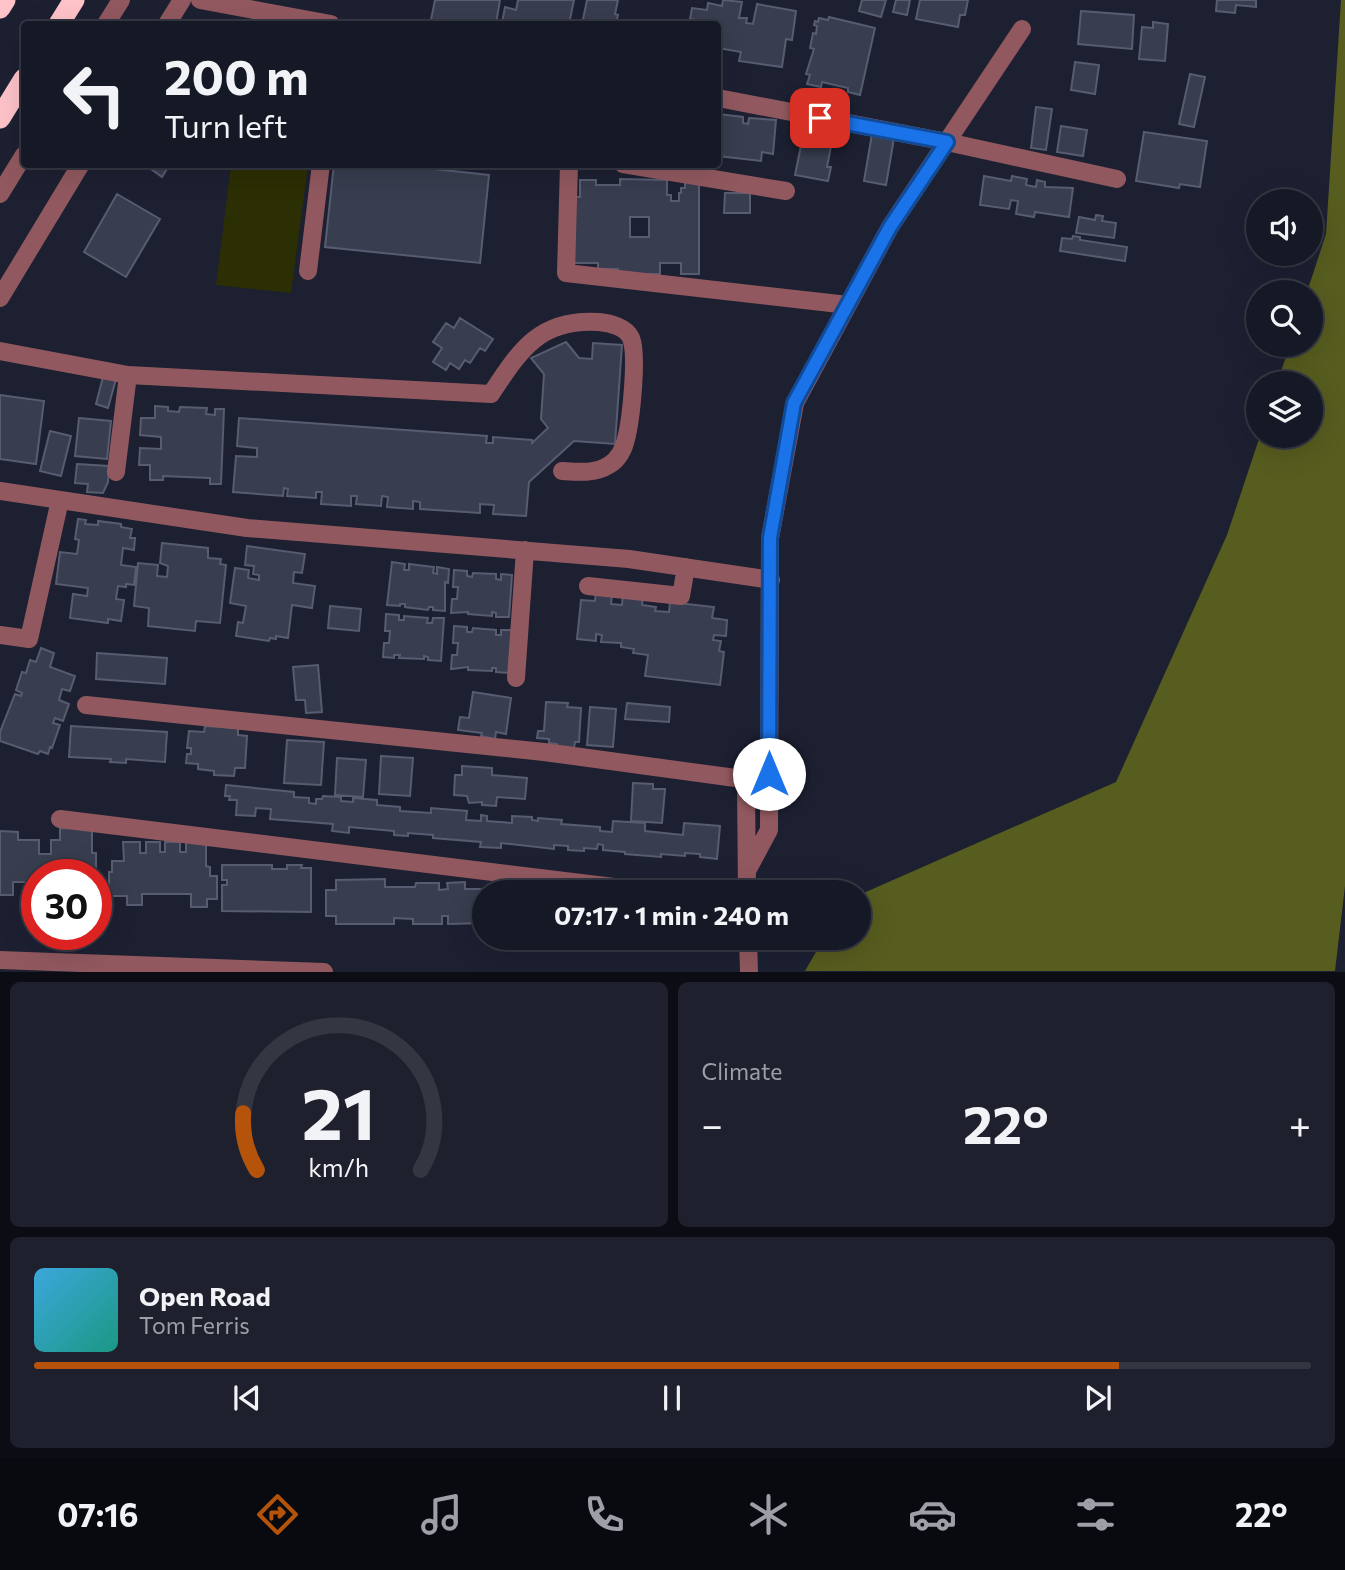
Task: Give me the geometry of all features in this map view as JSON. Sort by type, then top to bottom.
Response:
[{"type":"highway","points":[[0,8],[5,0]]},
{"type":"highway","points":[[61,21],[74,0]]},
{"type":"highway","points":[[0,118],[21,84]]},
{"type":"street","points":[[108,21],[121,0]]},
{"type":"street","points":[[169,21],[182,0]]},
{"type":"street","points":[[200,0],[315,21]]},
{"type":"street","points":[[747,871],[769,830],[770,538],[794,403],[890,227],[1022,29]]},
{"type":"street","points":[[721,100],[947,142],[1117,179]]},
{"type":"street","points":[[0,194],[21,160]]},
{"type":"street","points":[[0,298],[79,168]]},
{"type":"street","points":[[308,271],[321,168]]},
{"type":"street","points":[[569,168],[566,273],[848,305]]},
{"type":"street","points":[[647,168],[786,191]]},
{"type":"street","points":[[0,351],[128,375],[491,394],[517,354],[538,335],[559,324],[584,321],[622,328],[631,337],[635,361],[626,439],[620,455],[610,465],[595,471],[562,471]]},
{"type":"street","points":[[116,472],[128,375]]},
{"type":"street","points":[[0,491],[247,528],[525,550],[686,567],[771,580]]},
{"type":"street","points":[[0,635],[29,639],[60,500]]},
{"type":"street","points":[[516,678],[525,550]]},
{"type":"street","points":[[588,586],[681,596],[686,567]]},
{"type":"street","points":[[86,705],[544,752],[743,779],[746,787],[747,880]]},
{"type":"street","points":[[60,819],[557,880]]},
{"type":"street","points":[[748,950],[749,971]]},
{"type":"street","points":[[0,960],[324,971]]},
{"type":"green space","points":[[1341,0],[1345,0],[1345,886],[1335,971],[805,971],[817,950],[871,950],[871,890],[1116,782],[1227,535],[1256,448],[1323,448],[1323,371],[1281,371],[1286,357],[1323,357],[1323,280],[1311,280],[1316,266],[1323,266],[1323,243],[1326,234]]},
{"type":"green space","points":[[231,168],[308,168],[291,293],[216,285]]},
{"type":"building","points":[[435,0],[500,0],[496,21],[431,20]]},
{"type":"building","points":[[518,0],[574,0],[570,21],[502,21],[505,7],[516,10]]},
{"type":"building","points":[[587,0],[618,0],[615,14],[618,15],[617,21],[583,21]]},
{"type":"building","points":[[723,0],[742,2],[739,18],[747,18],[746,23],[753,24],[757,4],[796,11],[792,40],[786,39],[782,67],[739,61],[741,52],[721,49],[721,21],[690,19],[692,8],[707,10],[708,3],[722,6]]},
{"type":"building","points":[[862,0],[886,0],[881,17],[859,11]]},
{"type":"building","points":[[896,0],[910,0],[907,15],[893,12]]},
{"type":"building","points":[[920,0],[968,0],[965,15],[960,15],[958,27],[916,19]]},
{"type":"building","points":[[1217,0],[1256,0],[1256,7],[1236,5],[1235,13],[1216,11]]},
{"type":"building","points":[[1081,11],[1134,15],[1132,49],[1078,44]]},
{"type":"building","points":[[829,17],[875,28],[860,95],[848,92],[848,88],[822,82],[821,87],[807,84],[810,75],[806,74],[814,49],[810,48],[813,33],[816,34],[815,21],[818,22],[819,18],[828,20]]},
{"type":"building","points":[[1153,22],[1168,24],[1165,61],[1139,59],[1142,27],[1153,28]]},
{"type":"building","points":[[1075,62],[1099,65],[1095,94],[1071,90]]},
{"type":"building","points":[[1190,74],[1205,77],[1194,127],[1179,124]]},
{"type":"building","points":[[1036,107],[1052,109],[1046,150],[1031,148]]},
{"type":"building","points":[[721,114],[743,117],[743,123],[748,124],[749,118],[776,120],[773,154],[762,152],[761,161],[721,156]]},
{"type":"building","points":[[805,126],[834,131],[827,167],[831,167],[828,181],[795,175]]},
{"type":"building","points":[[1061,126],[1087,130],[1083,156],[1057,152]]},
{"type":"building","points":[[1144,132],[1207,141],[1200,187],[1180,184],[1179,188],[1136,181]]},
{"type":"building","points":[[872,134],[894,138],[886,185],[864,181]]},
{"type":"building","points":[[150,168],[168,168],[162,177]]},
{"type":"building","points":[[334,168],[425,168],[489,175],[480,263],[325,247]]},
{"type":"building","points":[[984,176],[1011,181],[1012,176],[1027,179],[1026,185],[1036,187],[1037,180],[1045,182],[1045,187],[1073,188],[1069,217],[1035,212],[1034,217],[1016,214],[1018,201],[1011,200],[1009,209],[980,205]]},
{"type":"building","points":[[620,179],[667,180],[667,195],[671,195],[671,201],[679,201],[681,188],[685,188],[685,179],[699,180],[699,274],[681,274],[681,263],[660,263],[660,274],[618,274],[618,269],[598,269],[598,263],[574,263],[574,197],[580,197],[580,180],[596,180],[596,185],[620,185]],"holes":[[[630,217],[649,217],[649,237],[630,237]]]},
{"type":"building","points":[[725,193],[750,193],[750,213],[724,213]]},
{"type":"building","points":[[117,194],[160,219],[126,277],[84,252]]},
{"type":"building","points":[[1096,215],[1103,216],[1102,221],[1116,223],[1114,238],[1076,233],[1079,217],[1095,220]]},
{"type":"building","points":[[1073,236],[1080,237],[1080,240],[1127,247],[1125,261],[1060,251],[1062,238],[1072,239]]},
{"type":"building","points":[[460,318],[493,339],[485,351],[480,348],[470,363],[465,360],[459,369],[450,363],[446,370],[433,362],[442,348],[433,342],[446,323],[454,328]]},
{"type":"building","points":[[566,342],[579,358],[592,359],[593,343],[622,345],[615,444],[574,441],[529,482],[526,516],[493,514],[494,505],[480,504],[480,513],[420,509],[420,502],[413,501],[413,509],[387,507],[388,497],[382,496],[381,506],[356,504],[357,496],[351,496],[351,506],[321,504],[322,492],[316,492],[316,498],[287,496],[288,489],[284,488],[283,496],[233,492],[236,456],[257,457],[257,448],[237,446],[239,418],[487,436],[486,443],[493,443],[493,437],[532,440],[532,443],[548,428],[541,419],[544,374],[531,358]]},
{"type":"building","points":[[103,377],[116,379],[108,408],[96,404]]},
{"type":"building","points":[[0,395],[44,401],[36,464],[0,459]]},
{"type":"building","points":[[155,406],[168,407],[168,411],[179,412],[180,407],[207,408],[206,414],[215,415],[215,409],[224,409],[221,484],[210,484],[210,478],[163,476],[163,480],[150,480],[150,465],[139,465],[140,448],[161,449],[161,437],[140,435],[141,418],[155,418]]},
{"type":"building","points":[[79,418],[111,421],[107,459],[75,456]]},
{"type":"building","points":[[50,431],[71,436],[61,476],[40,471]]},
{"type":"building","points":[[77,464],[109,466],[108,482],[103,493],[87,492],[88,484],[75,483]]},
{"type":"building","points":[[78,519],[86,520],[85,524],[98,525],[98,521],[121,524],[121,527],[132,529],[130,538],[135,538],[134,550],[123,548],[121,565],[136,567],[134,585],[118,586],[116,599],[124,600],[121,621],[108,619],[108,623],[70,618],[73,594],[87,596],[88,588],[56,584],[60,552],[77,554],[79,540],[75,539]]},
{"type":"building","points":[[162,543],[208,548],[208,558],[221,559],[220,564],[226,565],[220,623],[196,621],[195,631],[148,626],[149,608],[134,606],[138,563],[158,565],[157,576],[167,577],[168,566],[160,563]]},
{"type":"building","points":[[247,546],[305,554],[302,573],[294,572],[293,583],[315,586],[312,608],[292,605],[288,638],[276,636],[276,639],[270,638],[269,641],[236,636],[238,622],[243,623],[246,606],[230,603],[235,568],[249,570],[248,578],[259,580],[259,575],[253,574],[254,566],[245,565]]},
{"type":"building","points":[[392,562],[405,564],[404,570],[409,570],[409,564],[434,567],[433,573],[437,574],[437,567],[449,569],[448,583],[445,582],[445,611],[433,610],[433,607],[428,610],[405,607],[405,604],[387,605]]},
{"type":"building","points":[[454,570],[467,571],[467,576],[472,577],[473,573],[496,574],[496,579],[501,580],[501,574],[512,575],[509,617],[496,617],[496,613],[492,612],[492,616],[468,612],[451,613],[452,599],[457,599],[458,587],[453,587]]},
{"type":"building","points":[[596,591],[612,593],[611,604],[622,605],[623,595],[643,597],[642,605],[656,607],[655,611],[669,612],[670,602],[714,607],[712,618],[727,620],[726,636],[714,635],[713,640],[721,641],[719,651],[724,652],[720,685],[645,676],[648,655],[633,653],[634,649],[621,647],[621,643],[601,642],[602,635],[596,634],[596,641],[577,639],[581,600],[595,601]]},
{"type":"building","points":[[330,606],[361,609],[359,631],[328,628]]},
{"type":"building","points":[[386,614],[399,615],[399,620],[404,620],[404,616],[428,618],[427,623],[432,623],[433,618],[444,618],[441,661],[428,660],[428,657],[424,656],[424,659],[399,658],[400,655],[394,655],[394,658],[383,657],[384,643],[389,643],[390,631],[385,631]]},
{"type":"building","points":[[454,626],[467,627],[467,632],[472,632],[473,628],[496,630],[496,635],[501,635],[501,630],[512,630],[509,673],[496,672],[496,668],[492,668],[492,671],[468,670],[468,667],[451,669],[452,655],[457,655],[458,643],[453,643]]},
{"type":"building","points":[[41,648],[54,653],[50,667],[75,676],[70,691],[62,689],[59,700],[69,704],[63,721],[55,718],[53,723],[60,725],[48,754],[40,751],[38,754],[0,741],[0,732],[15,694],[21,696],[22,693],[16,690],[22,672],[26,673],[30,660],[36,662]]},
{"type":"building","points":[[97,653],[167,658],[165,684],[96,679]]},
{"type":"building","points":[[318,665],[322,712],[306,713],[305,700],[296,700],[293,667]]},
{"type":"building","points":[[473,692],[511,698],[506,734],[496,732],[495,739],[481,736],[482,733],[458,730],[460,717],[469,718]]},
{"type":"building","points":[[546,702],[568,703],[567,707],[581,708],[579,742],[575,742],[574,748],[556,747],[557,744],[549,743],[549,739],[537,738],[538,731],[544,731]]},
{"type":"building","points":[[627,703],[670,707],[669,722],[625,719]]},
{"type":"building","points":[[590,707],[616,709],[613,747],[587,745]]},
{"type":"building","points":[[71,726],[167,732],[165,762],[126,759],[126,763],[110,762],[111,759],[69,757]]},
{"type":"building","points":[[205,726],[238,728],[238,735],[247,736],[245,768],[235,768],[234,776],[214,775],[214,771],[198,769],[198,764],[186,763],[187,754],[191,754],[191,748],[187,748],[189,731],[204,732]]},
{"type":"building","points":[[287,740],[324,742],[321,785],[284,783]]},
{"type":"building","points":[[381,756],[413,758],[410,796],[379,794]]},
{"type":"building","points":[[337,758],[366,760],[363,797],[335,795]]},
{"type":"building","points":[[462,766],[492,768],[492,775],[527,778],[525,799],[497,797],[496,806],[482,805],[482,802],[469,803],[467,796],[454,795],[455,775],[462,775]]},
{"type":"building","points":[[633,783],[653,784],[653,789],[665,789],[662,823],[631,821]]},
{"type":"building","points":[[226,785],[294,792],[294,797],[309,798],[309,803],[316,804],[316,799],[322,799],[323,796],[341,797],[341,801],[353,802],[353,798],[377,800],[377,805],[400,807],[400,811],[431,813],[431,808],[467,811],[466,820],[481,821],[481,815],[487,816],[487,821],[512,823],[512,816],[532,817],[532,820],[562,820],[561,824],[600,827],[600,831],[612,832],[613,821],[645,823],[645,831],[683,835],[684,823],[720,826],[717,859],[685,853],[685,856],[661,854],[661,857],[625,854],[603,850],[603,845],[598,844],[597,849],[584,848],[584,851],[568,850],[568,846],[554,845],[554,849],[501,843],[501,848],[480,847],[481,842],[433,838],[433,835],[394,835],[394,831],[349,827],[349,833],[332,831],[333,824],[270,819],[271,809],[256,808],[255,816],[236,815],[237,800],[229,800],[230,796],[225,796]]},
{"type":"building","points":[[60,828],[92,829],[92,853],[96,853],[96,859],[21,859],[21,882],[13,882],[13,895],[0,895],[0,831],[18,832],[18,840],[39,840],[39,854],[51,854],[51,840],[60,840]]},
{"type":"building","points":[[206,841],[206,866],[210,867],[210,876],[217,876],[217,899],[207,899],[207,907],[191,907],[191,894],[142,894],[142,905],[127,905],[127,896],[112,896],[112,861],[124,861],[123,842],[140,842],[140,853],[146,853],[146,842],[160,842],[160,852],[165,852],[165,842],[180,842],[180,852],[186,852],[186,842]]},
{"type":"building","points":[[222,865],[272,865],[272,869],[287,869],[287,865],[302,865],[301,868],[311,868],[311,912],[222,911],[222,885],[227,885],[227,880],[222,880]]},
{"type":"building","points":[[385,879],[385,887],[415,887],[416,883],[439,883],[439,890],[448,889],[447,883],[465,882],[465,889],[472,889],[472,923],[448,924],[448,916],[442,916],[442,924],[413,924],[413,919],[394,918],[394,924],[336,924],[336,916],[326,916],[326,890],[336,890],[336,880]]},
{"type":"route","points":[[769,774],[770,538],[794,403],[890,227],[947,142],[820,118]]}]
